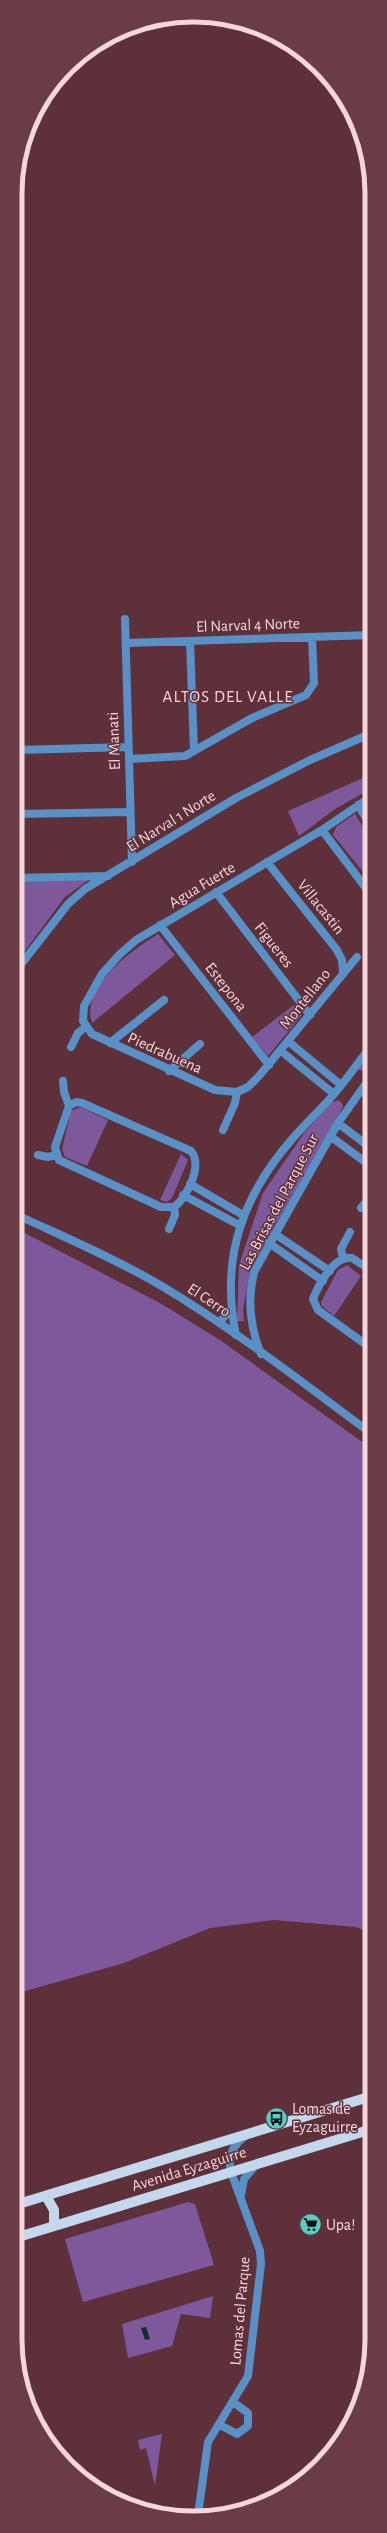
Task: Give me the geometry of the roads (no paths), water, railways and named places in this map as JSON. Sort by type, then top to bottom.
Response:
[{"type":"main road","name":"Avenida Eyzaguirre","points":[[22,2203],[365,2098]]},
{"type":"main road","name":"Avenida Eyzaguirre","points":[[22,2236],[365,2131]]},
{"type":"main road","points":[[46,2196],[54,2210],[54,2226]]},
{"type":"street","name":"El Manati","points":[[125,619],[132,862]]},
{"type":"street","name":"El Narval 4 Norte","points":[[126,643],[365,635]]},
{"type":"street","points":[[129,759],[176,758],[194,751],[252,718],[309,693],[314,683],[312,637]]},
{"type":"street","points":[[190,641],[194,751]]},
{"type":"street","name":"El Narval 1 Norte","points":[[22,963],[73,898],[236,798],[308,761],[365,736]]},
{"type":"street","points":[[22,750],[128,747]]},
{"type":"street","name":"Agua Fuerte","points":[[85,1027],[83,1021],[84,1006],[102,974],[129,946],[160,925],[322,830],[365,800]]},
{"type":"street","points":[[358,804],[365,816]]},
{"type":"street","points":[[22,814],[130,812]]},
{"type":"street","points":[[322,830],[365,887]]},
{"type":"street","name":"Villacastin","points":[[267,862],[337,950],[342,960],[343,973]]},
{"type":"street","points":[[22,878],[108,876]]},
{"type":"street","name":"Figueres","points":[[216,892],[310,1015]]},
{"type":"street","name":"Estepona","points":[[160,925],[269,1065]]},
{"type":"street","name":"Montellano","points":[[237,1092],[253,1083],[281,1051],[343,973],[358,957]]},
{"type":"street","points":[[110,1044],[164,1000]]},
{"type":"street","points":[[71,1047],[78,1033],[85,1027]]},
{"type":"street","name":"Piedrabuena","points":[[85,1027],[92,1034],[110,1044],[169,1071],[215,1090],[237,1092]]},
{"type":"street","name":"Montellano","points":[[288,1042],[341,1085]]},
{"type":"street","points":[[169,1071],[200,1044]]},
{"type":"street","name":"Montellano","points":[[281,1051],[334,1094]]},
{"type":"street","points":[[236,1335],[232,1308],[232,1274],[239,1225],[243,1215],[262,1177],[292,1138],[334,1094],[365,1054]]},
{"type":"street","points":[[63,1081],[64,1092],[69,1106],[55,1148],[56,1155],[66,1164],[161,1207],[174,1207]]},
{"type":"street","name":"Las Brisas del Parque Sur","points":[[261,1354],[254,1332],[250,1291],[254,1272],[269,1243],[298,1196],[330,1136],[365,1085]]},
{"type":"street","points":[[223,1130],[235,1103],[237,1092]]},
{"type":"street","points":[[69,1106],[76,1102],[82,1103],[186,1148],[195,1158],[196,1166],[190,1184],[174,1207],[175,1215],[169,1229]]},
{"type":"street","points":[[338,1123],[365,1144]]},
{"type":"street","points":[[330,1136],[365,1162]]},
{"type":"street","points":[[38,1155],[48,1157],[56,1155]]},
{"type":"street","points":[[190,1184],[243,1215]]},
{"type":"street","points":[[183,1195],[239,1225]]},
{"type":"street","points":[[361,1208],[365,1203]]},
{"type":"street","name":"El Cerro","points":[[22,1217],[132,1270],[219,1323],[365,1429]]},
{"type":"street","points":[[343,1258],[341,1249],[350,1232]]},
{"type":"street","points":[[275,1234],[330,1271]]},
{"type":"street","points":[[269,1243],[323,1281]]},
{"type":"street","points":[[365,1266],[352,1258],[343,1258],[335,1264],[323,1281],[314,1301],[323,1314],[365,1344]]},
{"type":"street","points":[[219,1323],[232,1308]]},
{"type":"street","name":"Lomas del Parque","points":[[199,2511],[208,2442],[244,2385],[250,2367],[261,2264],[260,2251],[231,2172],[230,2154],[235,2145],[247,2134]]},
{"type":"street","points":[[241,2197],[244,2179],[257,2164]]},
{"type":"street","points":[[220,2425],[237,2434],[248,2426],[248,2413],[233,2402]]},
{"type":"water","points":[[146,2327],[150,2339],[145,2340],[141,2328]]},
{"type":"place","name":"Lomas de Eyzaguirre","points":[[276,2118]]},
{"type":"place","name":"Upa!","points":[[311,2225]]},
{"type":"district","name":"ALTOS DEL VALLE","points":[[228,696]]}]
